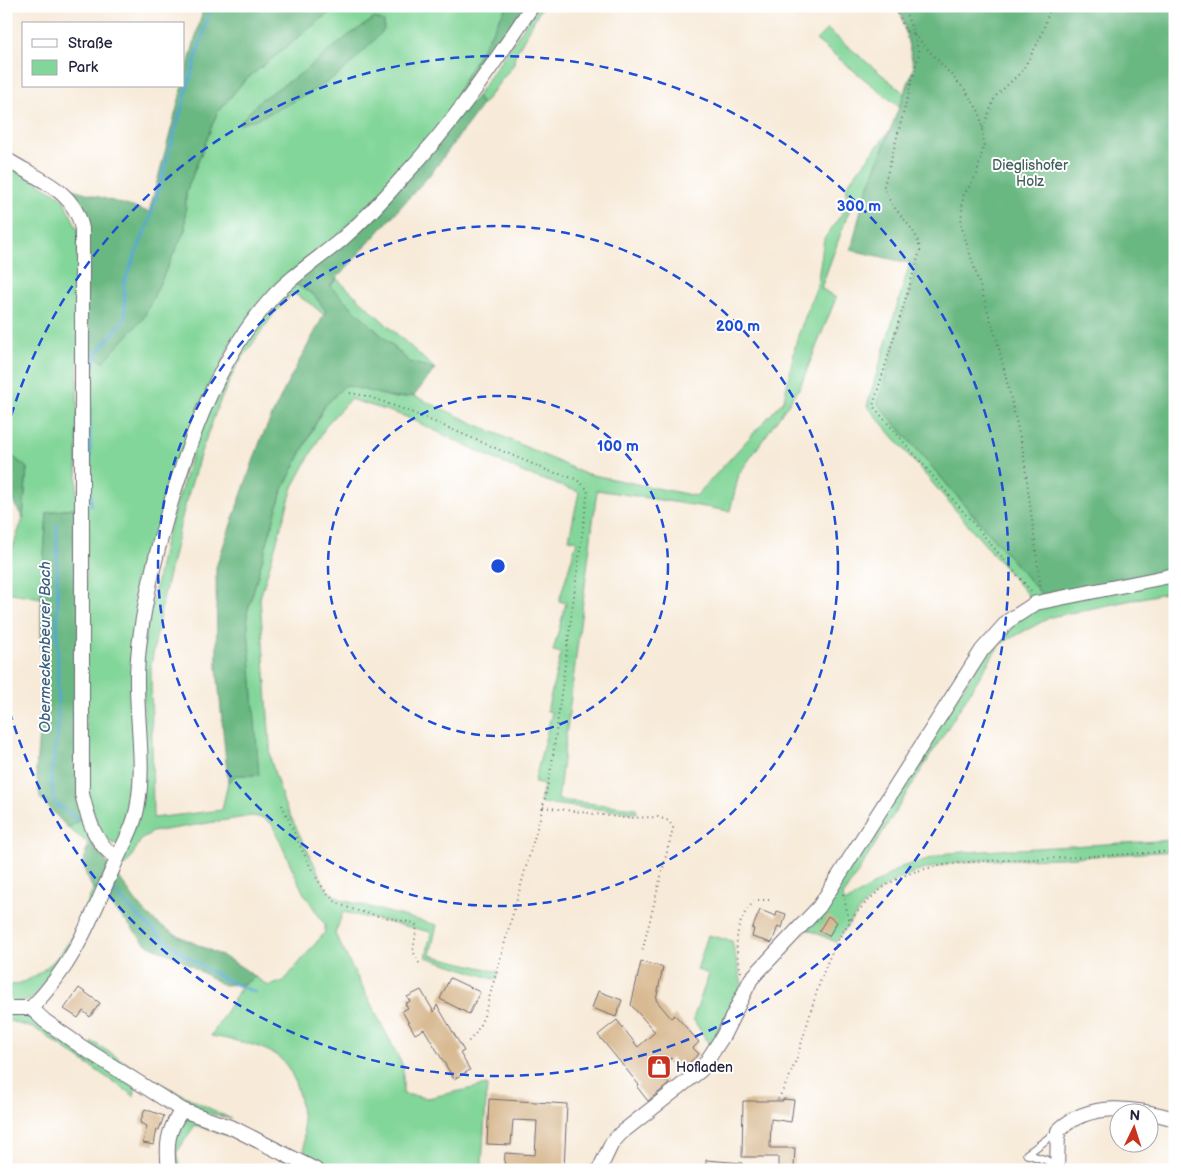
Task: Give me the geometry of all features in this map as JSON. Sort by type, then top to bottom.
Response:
[{"type":"street","points":[[32,1008],[64,970],[76,951],[131,831],[140,791],[138,674],[142,635],[155,566],[174,492],[198,425],[230,354],[252,321],[271,298],[359,224],[439,137],[473,95],[532,6]]},
{"type":"street","points":[[6,159],[65,196],[76,211],[82,229],[82,794],[88,816],[98,840],[105,849],[118,858]]},
{"type":"street","points":[[599,1170],[612,1143],[621,1133],[701,1070],[723,1036],[751,979],[819,907],[982,650],[1008,621],[1039,602],[1175,575]]},
{"type":"street","points":[[6,1008],[32,1008],[45,1021],[74,1042],[182,1110],[233,1128],[316,1170]]},
{"type":"street","points":[[1057,1169],[1058,1131],[1075,1118],[1105,1109],[1154,1113],[1175,1118]]},
{"type":"street","points":[[169,1170],[168,1138],[173,1123],[182,1110]]},
{"type":"lane","points":[[1057,1169],[1046,1160],[1027,1154],[1058,1131]]},
{"type":"path","points":[[891,6],[900,18],[905,30],[914,34],[965,90],[980,113],[984,144],[977,174],[963,196],[961,224],[998,344],[1023,450],[1039,602]]},
{"type":"path","points":[[903,6],[914,34],[919,54],[884,186],[886,198],[918,237],[920,251],[873,406],[1039,602]]},
{"type":"path","points":[[982,130],[995,97],[1022,71],[1040,39],[1051,6]]},
{"type":"path","points":[[350,393],[367,396],[410,412],[549,471],[576,479],[588,490],[552,762],[543,807],[489,1000],[476,1033],[467,1044]]},
{"type":"path","points":[[282,805],[321,884],[336,902],[354,909],[414,923],[416,926],[413,951],[420,965]]},
{"type":"path","points":[[543,807],[625,818],[658,816],[669,821],[673,828],[642,952]]},
{"type":"path","points":[[778,1099],[788,1083],[812,1002],[836,942],[876,894],[889,884],[908,874],[968,863],[1175,851]]},
{"type":"path","points":[[839,878],[850,923]]},
{"type":"path","points":[[751,979],[743,978],[738,962],[736,935],[747,908],[756,900],[773,900]]},
{"type":"green space","points":[[204,6],[337,6],[243,82],[217,113],[186,192],[185,230],[143,319],[103,362],[86,350],[87,218],[71,193],[60,185],[149,212],[182,88],[185,88],[185,77]]},
{"type":"green space","points":[[337,6],[507,6],[460,87],[457,109],[431,142],[229,345],[149,569],[136,784],[127,829],[117,844],[104,841],[86,792],[86,350],[185,230],[186,192],[217,113],[243,82]]},
{"type":"green space","points":[[507,6],[526,6],[457,109],[452,104],[460,87]]},
{"type":"green space","points":[[538,6],[542,6],[515,55],[514,64],[482,105],[477,96]]},
{"type":"green space","name":"Dieglishofer Holz","points":[[885,6],[1175,6],[1175,572],[1043,596],[878,404],[917,265],[851,250],[863,201],[914,68],[901,13]]},
{"type":"green space","points":[[375,18],[384,22],[384,30],[343,71],[289,104],[261,117],[239,124],[260,100],[302,73],[349,35]]},
{"type":"green space","points":[[827,29],[904,93],[899,107],[816,40]]},
{"type":"green space","points":[[477,96],[482,105],[433,171],[330,286],[409,362],[435,369],[414,396],[395,398],[345,385],[324,407],[282,491],[247,613],[259,775],[236,775],[228,782],[217,669],[216,567],[261,439],[285,388],[326,311],[314,295],[293,283]]},
{"type":"green space","points":[[890,130],[863,201],[853,200],[821,288],[836,298],[800,387],[739,474],[730,511],[597,490],[558,800],[636,808],[637,813],[540,803],[544,785],[534,783],[552,712],[547,711],[561,653],[553,651],[566,603],[559,601],[577,541],[569,539],[579,492],[524,473],[404,416],[350,399],[327,424],[293,487],[260,598],[271,761],[284,803],[327,890],[342,900],[437,925],[430,955],[499,972],[497,980],[426,957],[431,932],[343,912],[335,934],[403,1066],[403,1094],[428,1098],[487,1085],[482,1163],[488,1170],[326,1170],[305,1158],[300,1101],[291,1073],[284,1062],[274,1054],[259,1047],[211,1036],[243,984],[255,977],[269,986],[284,981],[325,932],[325,925],[303,892],[272,824],[264,818],[252,816],[152,832],[141,840],[126,866],[121,865],[143,747],[144,644],[165,541],[203,420],[239,345],[293,283],[314,295],[326,311],[324,315],[293,293],[273,315],[236,367],[220,401],[201,452],[185,505],[162,604],[151,665],[153,818],[222,810],[228,782],[236,775],[258,775],[247,613],[282,491],[324,407],[345,384],[395,398],[414,396],[583,473],[696,496],[784,400],[797,338],[817,286],[824,239],[846,208],[847,185]]},
{"type":"green space","points":[[6,164],[62,197],[78,230],[77,507],[47,513],[41,598],[6,592],[6,567],[23,518],[27,468],[6,451]]},
{"type":"green space","points":[[910,263],[917,265],[878,404],[1043,596],[1032,600],[867,406]]},
{"type":"green space","points":[[337,279],[435,369],[410,362],[330,287]]},
{"type":"green space","points":[[6,451],[27,468],[23,518],[6,491]]},
{"type":"green space","points":[[77,507],[84,817],[68,828],[40,798],[36,771],[41,704],[41,598],[47,513]]},
{"type":"green space","points":[[1175,577],[1175,591],[1051,617],[1000,644],[843,896],[845,903],[901,867],[948,853],[1175,840],[1175,851],[973,861],[929,868],[908,875],[882,889],[860,910],[836,942],[805,928],[1000,632],[1039,607]]},
{"type":"green space","points":[[84,817],[93,844],[85,853],[89,844],[68,828]]},
{"type":"green space","points":[[93,844],[110,867],[99,890],[93,889],[84,866],[85,856]]},
{"type":"green space","points":[[115,871],[130,893],[153,920],[172,932],[221,955],[255,977],[243,984],[223,985],[178,958],[146,944],[105,898]]},
{"type":"green space","points":[[93,889],[99,890],[76,941],[33,998],[23,1002],[6,1003],[6,985],[26,981],[36,975],[55,959],[70,941],[78,927]]},
{"type":"green space","points":[[708,935],[732,941],[742,984],[711,1047],[693,1019],[709,974],[697,970]]},
{"type":"green space","points":[[6,1014],[31,1017],[136,1085],[134,1096],[36,1029],[6,1020]]},
{"type":"green space","points":[[93,1042],[153,1080],[231,1119],[200,1111],[174,1099],[91,1046]]},
{"type":"green space","points":[[192,1119],[208,1122],[303,1170],[233,1137],[195,1125],[177,1152],[181,1170],[173,1170],[173,1139],[179,1126]]},
{"type":"building","points":[[760,910],[776,916],[777,911],[786,914],[782,928],[778,926],[772,943],[752,937],[754,929],[752,929]]},
{"type":"building","points":[[828,916],[837,922],[829,936],[819,931]]},
{"type":"building","points":[[641,962],[663,967],[656,1000],[671,1018],[675,1015],[699,1042],[693,1048],[699,1054],[681,1070],[671,1058],[656,1070],[669,1084],[648,1101],[637,1087],[639,1085],[598,1035],[617,1020],[638,1047],[655,1032],[631,1005]]},
{"type":"building","points":[[450,978],[480,992],[469,1014],[440,999]]},
{"type":"building","points":[[79,988],[100,1003],[90,1017],[83,1011],[78,1018],[64,1009]]},
{"type":"building","points":[[421,990],[434,1012],[437,1005],[464,1051],[460,1053],[470,1070],[454,1079],[424,1029],[415,1034],[402,1011],[408,1008],[405,1004],[410,1001],[407,997]]},
{"type":"building","points":[[598,991],[622,1000],[616,1017],[592,1008]]},
{"type":"building","points":[[489,1099],[567,1104],[564,1169],[526,1167],[526,1170],[504,1170],[505,1153],[535,1155],[537,1121],[513,1120],[511,1145],[487,1144]]},
{"type":"building","points":[[783,1099],[794,1100],[791,1122],[771,1119],[770,1148],[795,1148],[794,1168],[778,1167],[778,1157],[742,1157],[743,1101],[783,1101]]},
{"type":"building","points":[[145,1109],[164,1116],[159,1130],[157,1129],[154,1145],[143,1143],[147,1126],[140,1123]]},
{"type":"building","points":[[706,1160],[742,1163],[742,1170],[706,1170]]},
{"type":"waterway","name":"Obermeckenbeurer Bach","points":[[89,382],[97,353],[125,318],[124,283],[150,219],[211,6]]},
{"type":"waterway","name":"Obermeckenbeurer Bach","points":[[89,388],[91,505]]},
{"type":"waterway","name":"Obermeckenbeurer Bach","points":[[57,525],[58,729],[51,777],[53,798],[56,804],[76,819]]},
{"type":"waterway","name":"Obermeckenbeurer Bach","points":[[114,892],[145,923],[178,951],[215,974],[255,992]]},
{"type":"place","name":"Hofladen","points":[[659,1067]]}]
